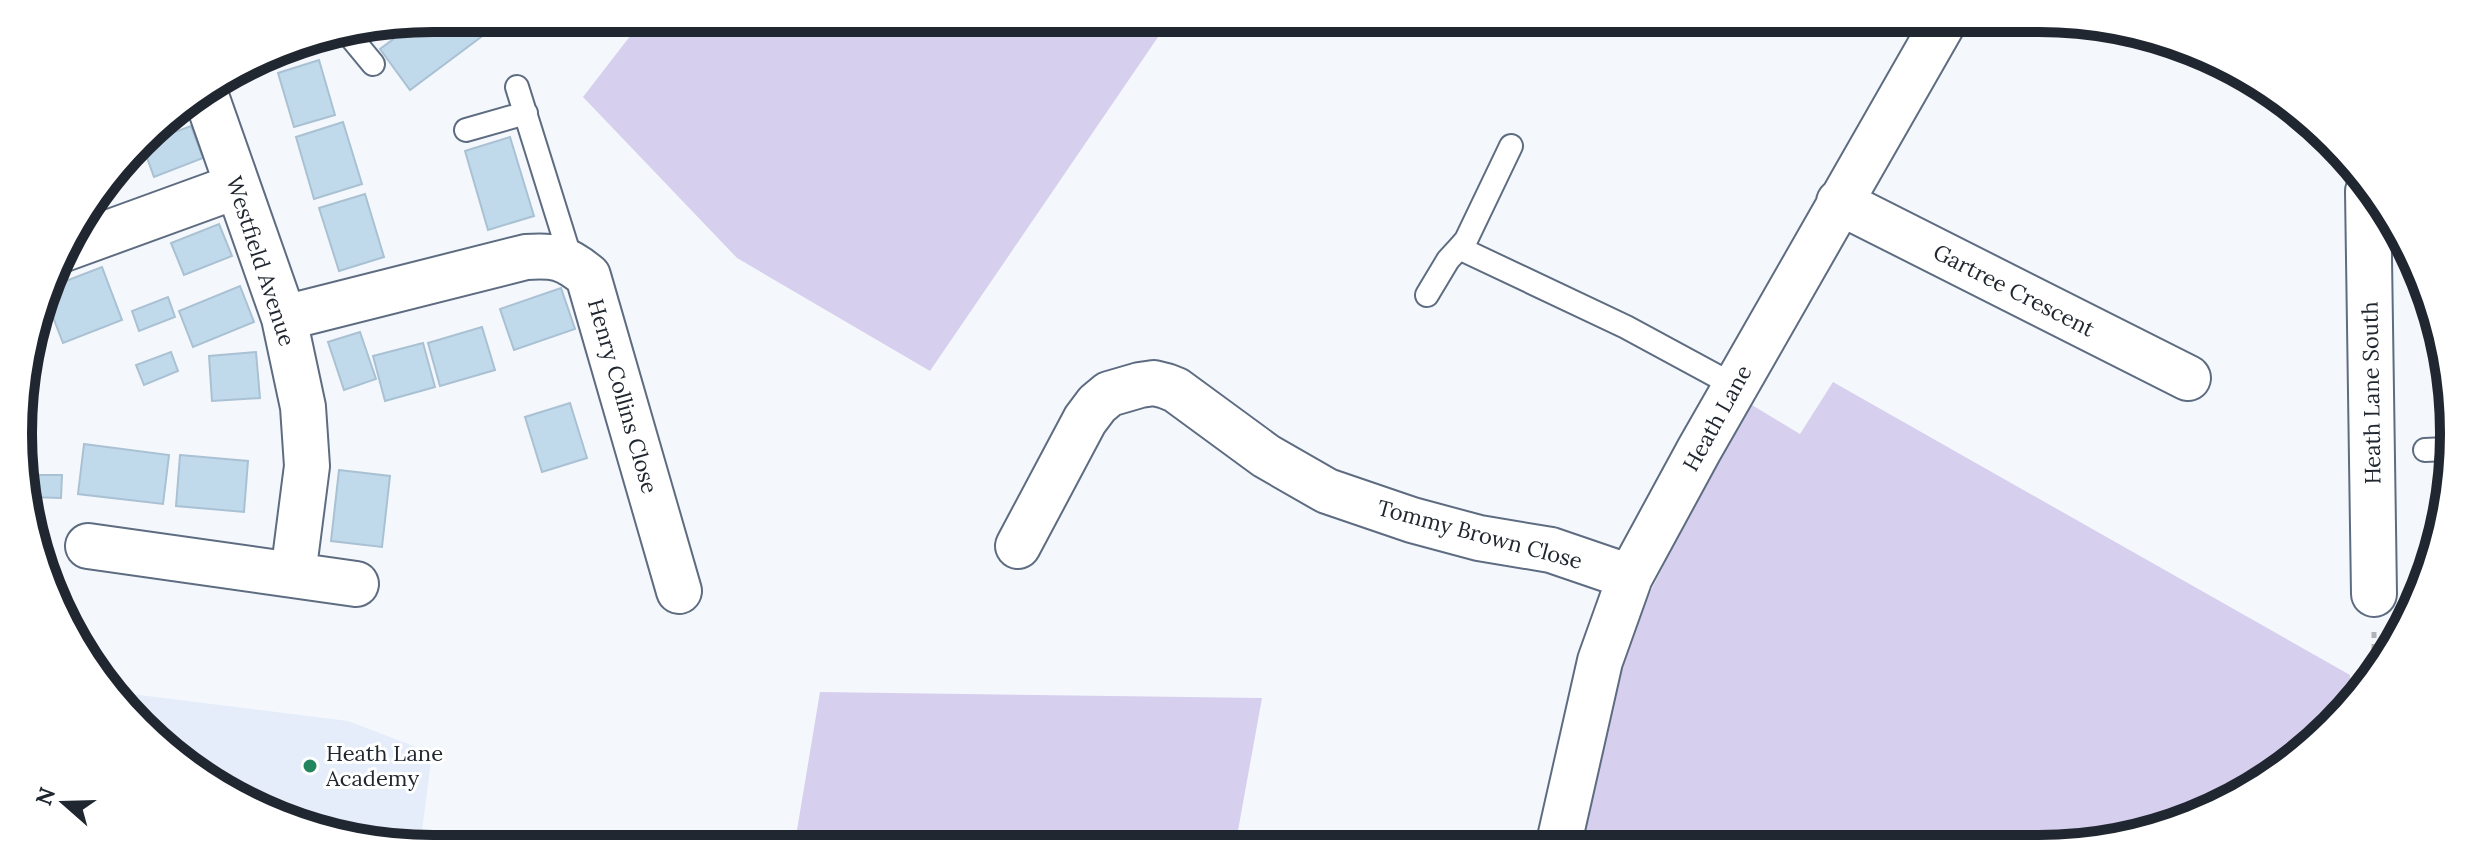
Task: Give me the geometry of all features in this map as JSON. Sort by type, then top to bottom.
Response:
[{"type":"street","name":"Heath Lane","points":[[1561,835],[1600,661],[1630,577],[1735,386],[1938,32]]},
{"type":"street","name":"Westfield Avenue","points":[[208,101],[284,318],[303,407],[307,466],[293,575]]},
{"type":"street","points":[[80,243],[237,186]]},
{"type":"street","name":"Gartree Crescent","points":[[1839,202],[2188,378]]},
{"type":"street","name":"Heath Lane South","points":[[2368,205],[2374,594]]},
{"type":"street","points":[[284,318],[526,257],[552,256],[572,263]]},
{"type":"street","name":"Henry Collins Close","points":[[572,263],[588,276],[679,591]]},
{"type":"street","name":"Tommy Brown Close","points":[[1018,546],[1085,420],[1097,404],[1124,388],[1154,383],[1176,390],[1266,456],[1327,491],[1412,520],[1479,538],[1551,550],[1630,577]]},
{"type":"street","points":[[88,546],[356,584]]},
{"type":"lane","points":[[353,40],[373,64]]},
{"type":"lane","points":[[517,87],[572,263]]},
{"type":"lane","points":[[466,130],[526,113]]},
{"type":"lane","points":[[1427,295],[1448,260],[1466,240],[1511,146]]},
{"type":"lane","points":[[1459,248],[1626,327],[1735,386]]},
{"type":"shaded area","points":[[633,32],[1161,32],[930,371],[737,258],[583,97]]},
{"type":"shaded area","points":[[1833,382],[2350,675],[2350,686],[2303,735],[2239,781],[2168,814],[2117,827],[2038,835],[1578,835],[1608,690],[1642,608],[1747,402],[1800,434]]},
{"type":"shaded area","points":[[820,692],[1262,698],[1237,835],[796,835]]},
{"type":"shaded area","name":"Heath Lane Academy","points":[[128,694],[348,721],[432,753],[422,835],[355,827],[304,814],[233,781],[189,752]]},
{"type":"building","points":[[401,33],[485,34],[410,90],[380,49]]},
{"type":"building","points":[[319,60],[335,115],[294,127],[278,73]]},
{"type":"building","points":[[343,122],[362,184],[314,199],[296,137]]},
{"type":"building","points":[[191,126],[203,158],[154,177],[146,154],[165,135]]},
{"type":"building","points":[[510,137],[534,216],[488,230],[465,151]]},
{"type":"building","points":[[365,194],[384,257],[339,271],[319,208]]},
{"type":"building","points":[[219,224],[232,256],[184,275],[171,243]]},
{"type":"building","points":[[102,267],[122,320],[63,343],[51,312],[62,282]]},
{"type":"building","points":[[240,286],[254,322],[193,347],[179,311]]},
{"type":"building","points":[[561,288],[575,329],[514,350],[500,309]]},
{"type":"building","points":[[168,297],[175,317],[139,331],[132,311]]},
{"type":"building","points":[[482,327],[495,370],[440,386],[428,343]]},
{"type":"building","points":[[360,332],[376,379],[344,390],[328,342]]},
{"type":"building","points":[[423,343],[435,387],[385,401],[373,356]]},
{"type":"building","points":[[171,352],[178,371],[144,385],[136,365]]},
{"type":"building","points":[[256,352],[260,398],[212,401],[209,356]]},
{"type":"building","points":[[570,403],[587,458],[542,472],[525,417]]},
{"type":"building","points":[[84,444],[169,455],[163,504],[78,494]]},
{"type":"building","points":[[180,455],[248,461],[244,512],[176,506]]},
{"type":"building","points":[[339,470],[390,476],[382,547],[331,541]]},
{"type":"building","points":[[34,475],[62,475],[61,498],[37,497]]},
{"type":"place","name":"Heath Lane Academy","points":[[310,766]]}]
